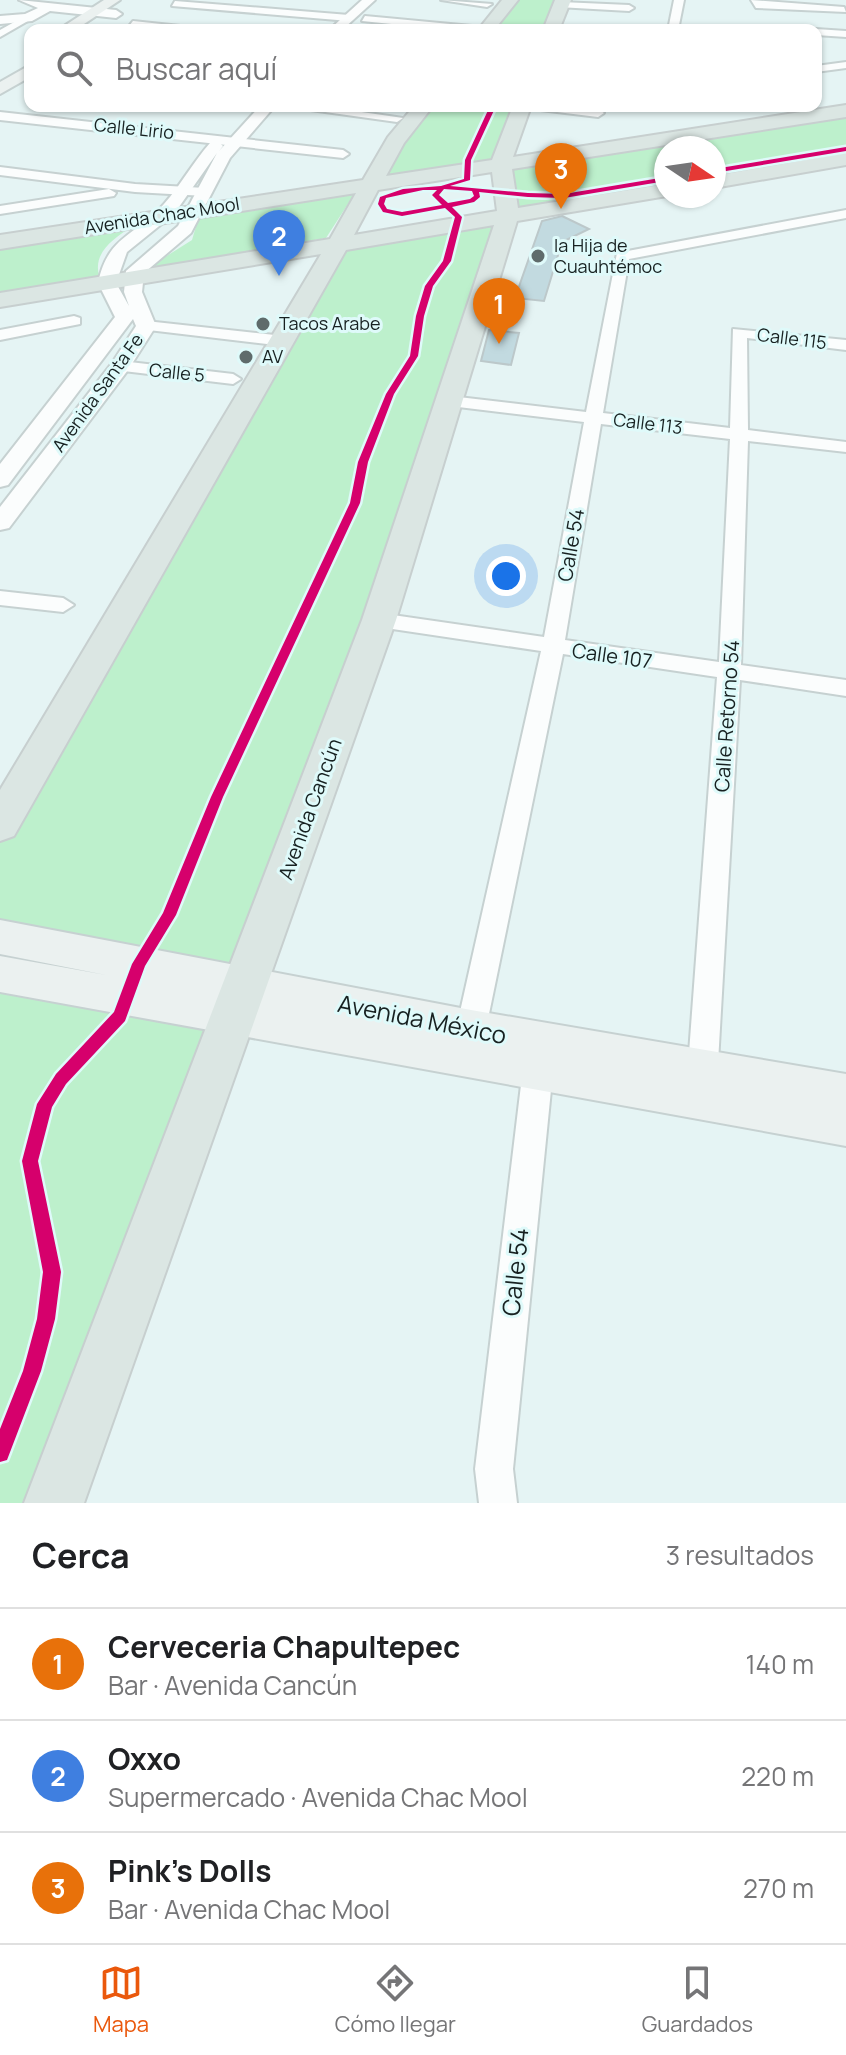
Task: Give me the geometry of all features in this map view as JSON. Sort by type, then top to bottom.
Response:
[{"type":"main road","points":[[484,24],[510,0]]},
{"type":"main road","points":[[553,24],[562,2]]},
{"type":"main road","points":[[75,24],[94,12],[119,7]]},
{"type":"main road","points":[[98,24],[119,7]]},
{"type":"main road","points":[[0,71],[24,56]]},
{"type":"main road","points":[[0,89],[24,74]]},
{"type":"main road","points":[[514,128],[527,150],[560,154],[846,111]]},
{"type":"main road","points":[[0,825],[284,341],[329,247],[395,141],[419,112]]},
{"type":"main road","name":"Avenida Chac Mool","points":[[0,242],[162,217],[200,202],[372,182],[514,128]]},
{"type":"main road","name":"Avenida Cancún","points":[[54,1503],[379,620],[508,214],[514,128]]},
{"type":"main road","points":[[726,180],[846,159]]},
{"type":"main road","points":[[0,300],[654,192]]},
{"type":"main road","name":"Avenida México","points":[[0,937],[239,1000]]},
{"type":"main road","name":"Avenida México","points":[[0,974],[239,1000],[702,1084],[846,1125]]},
{"type":"main road","name":"Avenida México","points":[[702,1084],[846,1095]]},
{"type":"street","points":[[25,0],[94,12]]},
{"type":"street","points":[[351,24],[369,0]]},
{"type":"street","points":[[365,19],[384,0]]},
{"type":"street","points":[[446,0],[487,4]]},
{"type":"street","points":[[674,24],[679,0]]},
{"type":"street","points":[[756,0],[756,5],[844,9]]},
{"type":"street","points":[[562,2],[629,8]]},
{"type":"street","points":[[182,3],[351,24],[365,19],[422,24]]},
{"type":"street","points":[[0,34],[54,4]]},
{"type":"street","points":[[0,20],[28,18]]},
{"type":"street","points":[[822,32],[846,34]]},
{"type":"street","points":[[822,68],[846,65]]},
{"type":"street","points":[[134,278],[146,261],[176,240],[200,202],[248,112]]},
{"type":"street","points":[[107,283],[114,255],[125,242],[162,217],[179,192],[262,112]]},
{"type":"street","points":[[342,112],[397,118]]},
{"type":"street","points":[[514,128],[598,113]]},
{"type":"street","name":"Calle Lirio","points":[[0,116],[110,127],[226,149]]},
{"type":"street","points":[[93,140],[110,127]]},
{"type":"street","name":"Calle Lirio","points":[[0,130],[226,149]]},
{"type":"street","points":[[226,149],[343,154],[332,167],[254,159]]},
{"type":"street","points":[[0,171],[179,192],[200,202]]},
{"type":"street","points":[[0,210],[135,188]]},
{"type":"street","name":"Calle 54","points":[[468,1042],[553,648],[622,256],[846,214]]},
{"type":"street","name":"Avenida Santa Fe","points":[[0,523],[121,366],[146,326],[133,292],[134,278]]},
{"type":"street","name":"Avenida Santa Fe","points":[[0,480],[125,317],[107,283]]},
{"type":"street","points":[[0,335],[74,321]]},
{"type":"street","points":[[146,326],[284,341]]},
{"type":"street","name":"Calle 115","points":[[739,332],[846,345]]},
{"type":"street","name":"Calle Retorno 54","points":[[702,1084],[731,672],[741,435],[739,332]]},
{"type":"street","name":"Calle 5","points":[[121,366],[233,379]]},
{"type":"street","name":"Calle 113","points":[[450,401],[846,447]]},
{"type":"street","points":[[0,598],[63,605]]},
{"type":"street","name":"Calle 107","points":[[379,620],[553,648],[846,688]]},
{"type":"street","name":"Calle 54","points":[[498,1503],[494,1469],[540,1055]]},
{"type":"green space","points":[[510,0],[562,0],[553,24],[491,24]]},
{"type":"green space","points":[[420,112],[519,112],[496,162],[385,176]]},
{"type":"green space","points":[[846,112],[846,158],[726,177],[726,136],[692,136]]},
{"type":"green space","points":[[654,142],[654,189],[518,210],[507,165]]},
{"type":"green space","points":[[357,190],[326,238],[146,269],[192,240],[199,216]]},
{"type":"green space","points":[[496,222],[245,986],[0,937],[0,828],[349,247]]},
{"type":"green space","points":[[131,227],[101,254],[100,278],[0,294],[0,247]]},
{"type":"green space","points":[[0,974],[233,1014],[59,1503],[0,1503]]},
{"type":"building","points":[[562,216],[589,229],[562,242],[544,301],[515,298],[542,221]]},
{"type":"building","points":[[489,330],[519,333],[511,365],[481,361]]},
{"type":"cycle path","points":[[0,1453],[32,1371],[46,1319],[52,1272],[30,1161],[45,1104],[61,1079],[120,1016],[139,964],[169,915],[217,797],[355,503],[363,462],[390,394],[414,356],[420,316],[429,286],[447,261],[458,223],[459,217],[435,195],[445,185],[467,180],[468,160],[490,112]]},
{"type":"cycle path","points":[[726,169],[846,149]]},
{"type":"cycle path","points":[[475,191],[477,197],[472,201],[402,214],[385,211],[381,204],[383,197],[423,188],[564,196],[654,181]]},
{"type":"place","name":"Pink’s Dolls","points":[[561,209]]},
{"type":"place","name":"la Hija de Cuauhtémoc","points":[[538,256]]},
{"type":"place","name":"Oxxo","points":[[279,276]]},
{"type":"place","name":"Tacos Arabe","points":[[263,324]]},
{"type":"place","name":"Cerveceria Chapultepec","points":[[499,344]]},
{"type":"place","name":"AV","points":[[246,357]]}]
